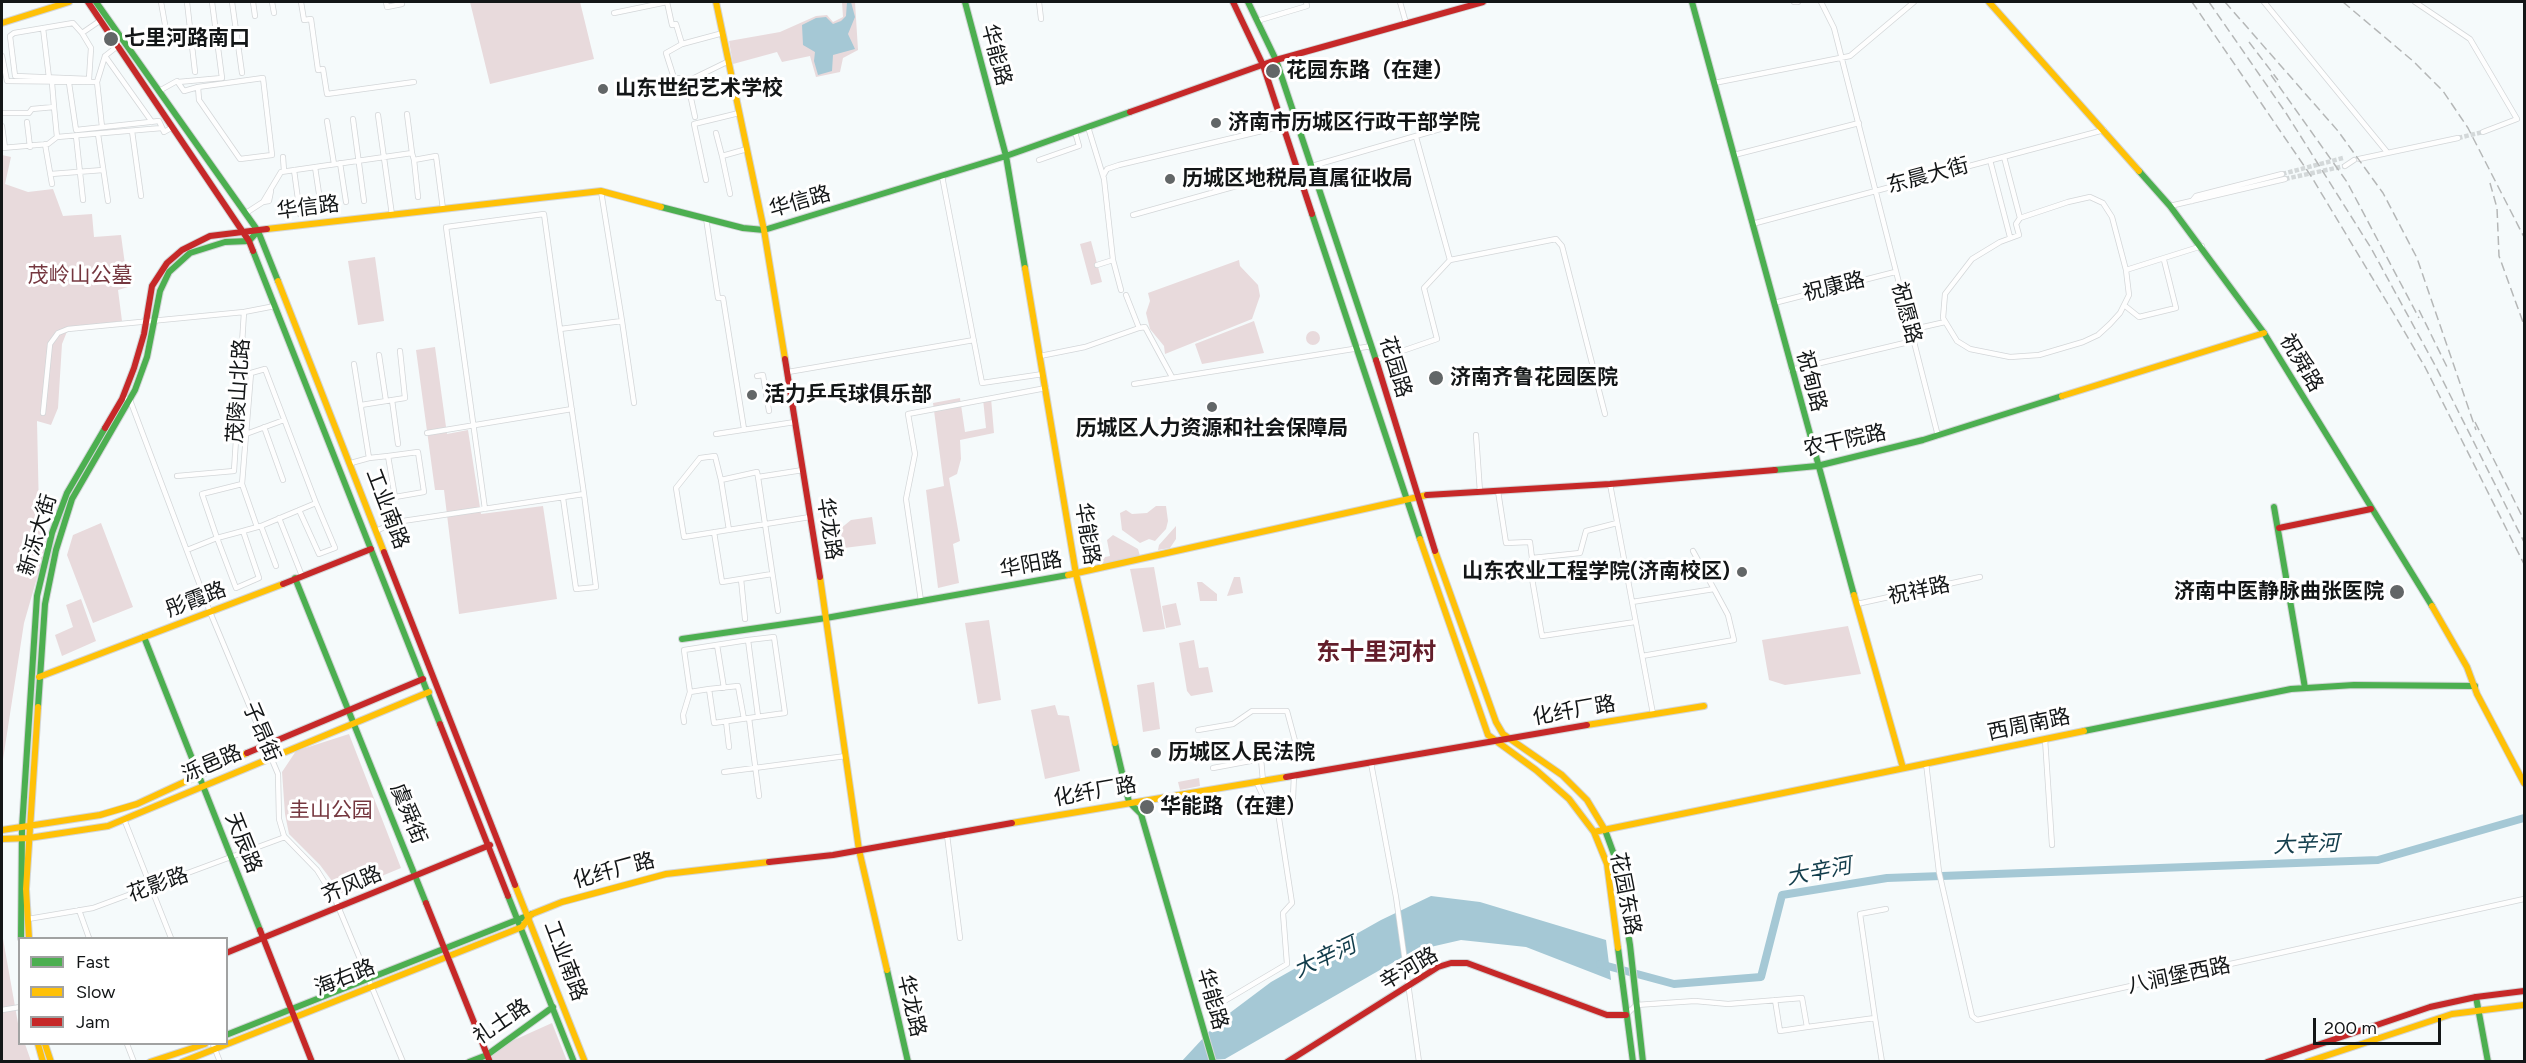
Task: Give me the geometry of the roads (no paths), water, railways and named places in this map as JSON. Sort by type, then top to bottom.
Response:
[{"type":"main road","points":[[2,23],[69,2]]},
{"type":"main road","name":"工业南路","points":[[88,2],[249,241],[574,1062]]},
{"type":"main road","name":"工业南路","points":[[96,2],[258,231],[530,916],[585,1062]]},
{"type":"main road","name":"华龙路","points":[[716,2],[764,230],[788,372],[859,850],[908,1062]]},
{"type":"main road","name":"华能路","points":[[965,2],[1006,156],[1076,574],[1129,802],[1141,814],[1213,1062]]},
{"type":"main road","name":"花园路","points":[[1233,2],[1263,65],[1476,703],[1488,735],[1495,741]]},
{"type":"main road","name":"花园路","points":[[1248,2],[1276,60],[1312,166],[1372,346],[1438,562],[1496,722],[1503,734],[1511,739]]},
{"type":"main road","name":"华信路","points":[[249,241],[258,231],[601,191],[743,228],[764,230],[1006,156],[1276,60],[1483,2]]},
{"type":"main road","name":"祝甸路","points":[[1692,2],[1817,466],[1903,768]]},
{"type":"main road","name":"祝舜路","points":[[1989,2],[2170,206],[2202,246],[2264,333],[2371,508],[2405,559],[2467,667],[2524,783]]},
{"type":"main road","name":"新泺大街","points":[[29,937],[26,837],[22,828],[37,596],[52,533],[67,493],[122,399],[140,350],[152,286],[167,263],[182,250],[210,236],[258,231]]},
{"type":"main road","name":"新泺大街","points":[[21,937],[26,837],[30,826],[45,604],[56,550],[72,499],[130,400],[147,357],[160,291],[169,272],[190,253],[218,244],[249,241]]},
{"type":"main road","name":"农干院路","points":[[1418,496],[1817,466],[1938,435],[2264,333]]},
{"type":"main road","name":"华阳路","points":[[681,639],[826,618],[1076,574],[1418,496]]},
{"type":"main road","points":[[2274,507],[2305,688]]},
{"type":"main road","points":[[2279,528],[2371,508]]},
{"type":"main road","name":"彤霞路","points":[[41,678],[371,549]]},
{"type":"main road","name":"虞舜街","points":[[298,577],[349,712],[489,1058]]},
{"type":"main road","name":"天辰路","points":[[144,637],[312,1062]]},
{"type":"main road","points":[[32,676],[41,678]]},
{"type":"main road","name":"泺邑路","points":[[2,830],[100,815],[137,804],[198,774],[423,679]]},
{"type":"main road","name":"西周南路","points":[[1594,832],[1604,828],[2305,688],[2354,685],[2475,686]]},
{"type":"main road","name":"泺邑路","points":[[2,839],[90,830],[124,819],[429,692]]},
{"type":"main road","name":"化纤厂路","points":[[530,916],[595,892],[666,874],[859,850],[1129,802],[1260,782],[1704,706]]},
{"type":"main road","name":"花园东路","points":[[1511,739],[1562,775],[1587,800],[1604,828],[1616,860],[1630,945],[1643,1062]]},
{"type":"main road","name":"花园东路","points":[[1495,741],[1555,786],[1577,809],[1594,832],[1607,864],[1633,1062]]},
{"type":"main road","name":"齐风路","points":[[228,952],[490,845]]},
{"type":"main road","points":[[520,923],[530,916]]},
{"type":"main road","name":"海右路","points":[[228,1040],[520,923]]},
{"type":"main road","name":"辛河路","points":[[1287,1062],[1438,967],[1452,963],[1467,963],[1607,1015],[1626,1015]]},
{"type":"main road","points":[[2268,1062],[2288,1059],[2430,1007],[2476,997],[2524,992]]},
{"type":"main road","points":[[2476,997],[2488,1062]]},
{"type":"main road","points":[[2307,1062],[2452,1014],[2524,1005]]},
{"type":"main road","name":"礼士路","points":[[469,1062],[489,1058],[553,1007]]},
{"type":"main road","name":"海右路","points":[[228,1034],[293,1013]]},
{"type":"main road","points":[[38,1045],[43,1062]]},
{"type":"main road","points":[[45,1045],[51,1062]]},
{"type":"main road","points":[[150,1062],[202,1045]]},
{"type":"main road","name":"海右路","points":[[182,1062],[214,1046]]},
{"type":"street","points":[[161,2],[165,30]]},
{"type":"street","points":[[187,2],[195,72]]},
{"type":"street","points":[[159,91],[178,82],[222,78],[212,2]]},
{"type":"street","points":[[232,2],[242,73]]},
{"type":"street","points":[[253,2],[255,16]]},
{"type":"street","points":[[272,2],[274,13]]},
{"type":"street","points":[[301,2],[304,20],[311,19],[318,70],[323,69],[327,94],[414,82]]},
{"type":"street","points":[[386,2],[387,7],[402,4]]},
{"type":"street","points":[[614,13],[667,2],[672,25],[676,24],[682,44]]},
{"type":"street","points":[[1039,2],[1041,19]]},
{"type":"street","points":[[1257,21],[1307,6],[1306,2]]},
{"type":"street","points":[[1400,2],[1406,24]]},
{"type":"street","name":"祝愿路","points":[[1821,2],[1834,28],[1842,57],[1938,435]]},
{"type":"street","points":[[1714,83],[1850,56],[1914,2]]},
{"type":"street","points":[[2264,2],[2387,152]]},
{"type":"street","points":[[2415,2],[2470,39],[2517,119],[2483,132]]},
{"type":"street","points":[[82,33],[101,20]]},
{"type":"street","points":[[73,23],[82,33],[91,48],[89,79],[15,76],[10,36],[14,33],[73,23]]},
{"type":"street","points":[[43,28],[49,78]]},
{"type":"street","points":[[723,33],[682,44],[666,53],[674,78],[687,80],[729,61]]},
{"type":"street","points":[[102,127],[97,82],[105,56],[119,45]]},
{"type":"street","points":[[2,56],[7,81],[97,82]]},
{"type":"street","points":[[105,56],[152,122]]},
{"type":"street","points":[[178,82],[184,91],[198,87],[262,78],[272,155],[240,159],[199,100],[198,87]]},
{"type":"street","points":[[687,80],[695,117]]},
{"type":"street","points":[[52,83],[57,137]]},
{"type":"street","points":[[69,83],[76,130],[159,121],[164,132],[173,127]]},
{"type":"street","points":[[2,113],[29,113],[32,109],[54,107]]},
{"type":"street","points":[[706,180],[694,124],[739,113]]},
{"type":"street","points":[[407,114],[418,197]]},
{"type":"street","points":[[378,115],[392,215]]},
{"type":"street","points":[[353,118],[364,201]]},
{"type":"street","points":[[327,121],[346,202]]},
{"type":"street","points":[[27,122],[30,147]]},
{"type":"street","points":[[1734,155],[1859,123]]},
{"type":"street","points":[[2,126],[3,148],[45,144],[57,137],[162,128]]},
{"type":"street","points":[[1103,176],[1107,169],[1119,165],[1282,126]]},
{"type":"street","points":[[1088,127],[1103,176],[1113,260],[1121,290]]},
{"type":"street","points":[[1312,166],[1440,129]]},
{"type":"street","name":"东晨大街","points":[[1752,224],[2104,130]]},
{"type":"street","points":[[132,131],[141,196]]},
{"type":"street","points":[[1039,160],[1079,146],[1075,132]]},
{"type":"street","points":[[98,134],[108,201]]},
{"type":"street","points":[[716,134],[730,194]]},
{"type":"street","points":[[76,135],[83,200]]},
{"type":"street","points":[[1416,137],[1450,261]]},
{"type":"street","points":[[2350,161],[2458,138]]},
{"type":"street","points":[[45,144],[52,184]]},
{"type":"street","points":[[722,156],[747,149]]},
{"type":"street","points":[[246,213],[263,202],[281,172],[412,153]]},
{"type":"street","points":[[414,160],[436,156],[443,209]]},
{"type":"street","points":[[282,157],[284,171]]},
{"type":"street","points":[[2004,157],[2020,218]]},
{"type":"street","points":[[1989,160],[2010,237]]},
{"type":"street","points":[[315,167],[321,207]]},
{"type":"street","points":[[1133,215],[1297,169]]},
{"type":"street","points":[[51,174],[103,170]]},
{"type":"street","points":[[294,170],[300,214]]},
{"type":"street","points":[[2192,201],[2196,196],[2282,174]]},
{"type":"street","points":[[942,176],[982,383],[1043,374]]},
{"type":"street","points":[[2170,206],[2192,201],[2198,202],[2285,179]]},
{"type":"street","points":[[601,191],[634,403]]},
{"type":"street","points":[[2083,198],[2099,200],[2110,212],[2126,270],[2129,295],[2124,305],[2098,335],[2062,349],[2023,358],[1995,356],[1970,349],[1957,341],[1945,322],[1945,294],[1972,259],[2010,237],[2019,235],[2016,224],[2020,218],[2083,198]]},
{"type":"street","points":[[485,509],[446,227],[544,214],[596,587],[576,589],[563,498]]},
{"type":"street","points":[[706,218],[718,298],[723,298],[744,429]]},
{"type":"street","points":[[1376,360],[1437,339],[1424,288],[1450,261],[1556,238],[1562,246],[1605,414]]},
{"type":"street","points":[[2126,270],[2164,261],[2202,246]]},
{"type":"street","points":[[1097,265],[1113,260]]},
{"type":"street","points":[[2124,305],[2139,317],[2176,308],[2164,261]]},
{"type":"street","name":"祝康路","points":[[1773,303],[1895,272]]},
{"type":"street","points":[[1126,295],[1139,328]]},
{"type":"street","points":[[43,413],[50,344],[58,333],[77,327],[244,312],[275,306]]},
{"type":"street","name":"茂陵山北路","points":[[177,476],[234,471],[244,312]]},
{"type":"street","points":[[560,329],[622,321]]},
{"type":"street","points":[[1910,330],[1945,322]]},
{"type":"street","points":[[1040,356],[1085,348],[1145,327],[1172,377]]},
{"type":"street","points":[[788,372],[974,340]]},
{"type":"street","points":[[1791,370],[1913,341]]},
{"type":"street","points":[[1134,384],[1372,346]]},
{"type":"street","points":[[361,405],[405,398],[400,351]]},
{"type":"street","points":[[379,355],[398,444]]},
{"type":"street","points":[[354,364],[369,459]]},
{"type":"street","points":[[276,566],[242,484],[251,373],[265,369],[334,548],[319,554],[300,510]]},
{"type":"street","points":[[757,376],[763,375],[769,411]]},
{"type":"street","points":[[921,601],[906,499],[915,454],[908,414],[1046,388]]},
{"type":"street","points":[[766,393],[790,389]]},
{"type":"street","points":[[122,399],[130,400]]},
{"type":"street","name":"子昂街","points":[[130,400],[210,612],[278,774],[279,819],[285,837]]},
{"type":"street","points":[[427,433],[572,409]]},
{"type":"street","points":[[246,434],[284,420]]},
{"type":"street","points":[[716,434],[795,422]]},
{"type":"street","points":[[264,427],[283,480]]},
{"type":"street","points":[[1476,435],[1480,492]]},
{"type":"street","points":[[351,463],[369,459],[388,456],[418,452],[424,492],[394,497],[388,456]]},
{"type":"street","points":[[729,530],[716,456],[700,458],[676,488],[684,537],[714,532],[729,530],[810,517]]},
{"type":"street","points":[[758,477],[803,470]]},
{"type":"street","points":[[722,480],[757,472],[778,611]]},
{"type":"street","points":[[1610,483],[1653,714]]},
{"type":"street","points":[[242,484],[202,495],[236,588],[259,578],[243,531]]},
{"type":"street","points":[[1498,491],[1506,543],[1530,542],[1532,558],[1530,567],[1542,636],[1635,621]]},
{"type":"street","points":[[378,530],[396,522],[584,494]]},
{"type":"street","points":[[187,550],[217,538],[259,526],[316,503]]},
{"type":"street","points":[[279,518],[298,577]]},
{"type":"street","points":[[1532,558],[1580,553],[1586,531],[1617,523]]},
{"type":"street","points":[[714,532],[722,582],[772,574]]},
{"type":"street","points":[[1642,656],[1734,640],[1728,615],[1693,551]]},
{"type":"street","name":"祝祥路","points":[[1857,604],[1980,577]]},
{"type":"street","points":[[741,579],[745,618]]},
{"type":"street","points":[[1632,602],[1714,589]]},
{"type":"street","points":[[684,722],[683,715],[690,692],[684,650],[774,637],[785,713],[714,723],[708,689]]},
{"type":"street","points":[[748,640],[758,716]]},
{"type":"street","points":[[717,645],[724,688]]},
{"type":"street","points":[[690,692],[738,686],[746,718],[759,796]]},
{"type":"street","points":[[1198,730],[1233,724],[1252,711],[1287,711],[1298,752],[1213,768]]},
{"type":"street","points":[[726,722],[729,747]]},
{"type":"street","points":[[2045,739],[2052,845]]},
{"type":"street","points":[[724,772],[846,756]]},
{"type":"street","points":[[1211,1009],[1287,964],[1283,913],[1292,903],[1278,812],[1267,805],[1260,782],[1261,759]]},
{"type":"street","points":[[1371,763],[1397,910],[1419,1062]]},
{"type":"street","name":"八涧堡西路","points":[[1926,763],[1940,879],[1972,1016],[1977,1020],[2524,899]]},
{"type":"street","points":[[1278,812],[1289,806],[1293,798],[1294,775]]},
{"type":"street","points":[[124,819],[170,937]]},
{"type":"street","points":[[947,835],[960,938]]},
{"type":"street","points":[[285,837],[317,870],[339,908],[372,982],[403,1062]]},
{"type":"street","name":"花影路","points":[[28,919],[79,910],[151,888],[285,837]]},
{"type":"street","points":[[1881,1062],[1860,914],[1886,909]]},
{"type":"street","points":[[79,910],[88,937]]},
{"type":"street","points":[[1626,1015],[1636,1005],[1802,998],[1807,1027]]},
{"type":"street","points":[[1775,1000],[1780,1031],[1875,1018]]},
{"type":"street","points":[[2,1010],[18,1007]]},
{"type":"street","points":[[127,1045],[134,1062]]},
{"type":"street","points":[[214,1046],[220,1062]]},
{"type":"water","points":[[847,2],[851,2],[855,17],[848,34],[855,49],[833,55],[832,71],[818,75],[814,61],[815,52],[803,45],[802,25],[816,18],[826,17],[833,24],[841,21],[846,16]]},
{"type":"water","points":[[1431,896],[1480,902],[1606,940],[1611,980],[1526,947],[1461,940],[1413,951],[1225,1059],[1181,1062],[1219,1021],[1271,982],[1381,920]]},
{"type":"waterway","name":"大辛河","points":[[1600,964],[1674,984],[1761,977],[1782,895],[1887,878],[2378,860],[2524,818]]},
{"type":"tunnel","points":[[2458,138],[2483,132]]},
{"type":"tunnel","points":[[2282,174],[2343,158]]},
{"type":"tunnel","points":[[2285,179],[2345,166]]},
{"type":"railway","points":[[2192,2],[2311,176],[2397,319],[2425,367],[2524,564]]},
{"type":"railway","points":[[2209,2],[2286,113],[2371,248],[2436,367],[2524,542]]},
{"type":"railway","points":[[2225,2],[2338,131],[2383,193],[2417,258],[2476,430]]},
{"type":"railway","points":[[2343,2],[2413,61],[2443,91],[2468,128],[2524,237]]},
{"type":"railway","points":[[2249,42],[2278,80]]},
{"type":"railway","points":[[2271,75],[2347,182],[2419,318]]},
{"type":"railway","points":[[2490,183],[2497,208],[2499,256],[2524,325]]},
{"type":"railway","points":[[2419,310],[2448,369]]},
{"type":"railway","points":[[2475,422],[2524,520]]},
{"type":"place","name":"七里河路南口","points":[[111,39]]},
{"type":"place","name":"花园东路（在建）","points":[[1273,71]]},
{"type":"place","name":"山东世纪艺术学校","points":[[603,89]]},
{"type":"place","name":"济南市历城区行政干部学院","points":[[1216,123]]},
{"type":"place","name":"历城区地税局直属征收局","points":[[1170,179]]},
{"type":"place","name":"济南齐鲁花园医院","points":[[1436,378]]},
{"type":"place","name":"活力乒乓球俱乐部","points":[[752,395]]},
{"type":"place","name":"历城区人力资源和社会保障局","points":[[1212,407]]},
{"type":"place","name":"山东农业工程学院(济南校区)","points":[[1742,572]]},
{"type":"place","name":"济南中医静脉曲张医院","points":[[2397,592]]},
{"type":"place","name":"历城区人民法院","points":[[1156,753]]},
{"type":"place","name":"华能路（在建）","points":[[1147,807]]},
{"type":"district","name":"东十里河村","points":[[1376,653]]},
{"type":"park label","name":"茂岭山公墓","points":[[80,276]]},
{"type":"park label","name":"圭山公园","points":[[331,811]]}]
